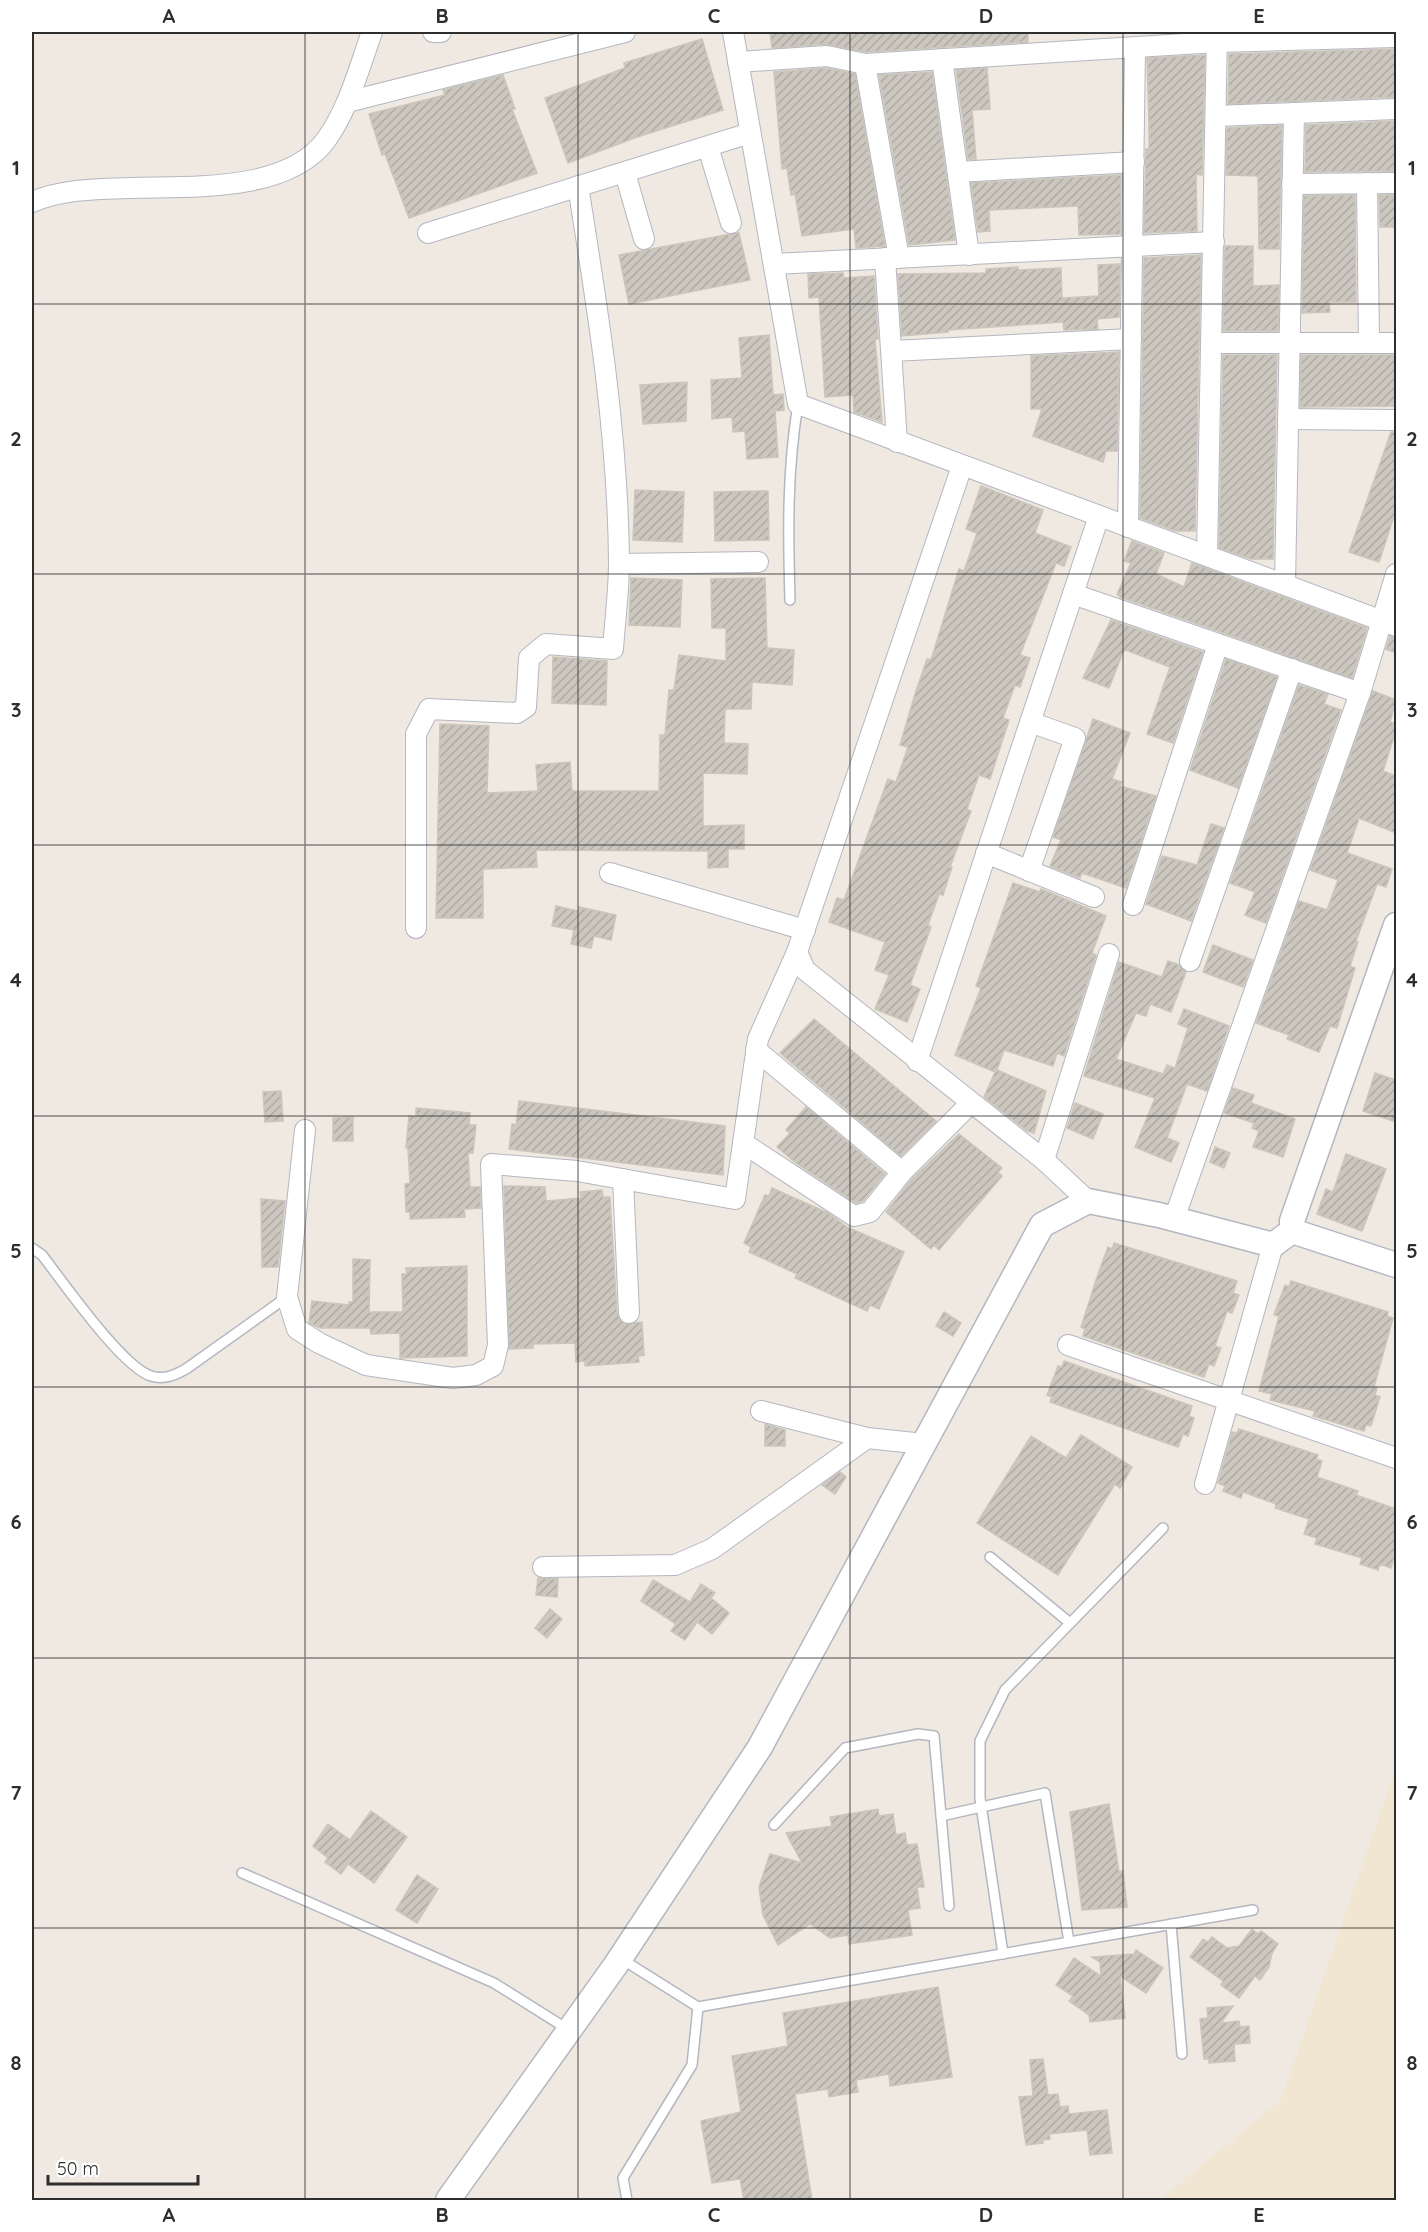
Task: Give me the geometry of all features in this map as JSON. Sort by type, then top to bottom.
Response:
[{"type":"street","points":[[32,202],[50,195],[82,189],[217,185],[285,172],[307,160],[326,140],[347,102],[372,32]]},
{"type":"street","points":[[433,32],[441,32]]},
{"type":"street","points":[[347,102],[625,32]]},
{"type":"street","points":[[733,32],[798,404],[1389,623]]},
{"type":"street","points":[[738,62],[827,56],[865,64],[1135,49],[1217,37],[1396,37]]},
{"type":"street","points":[[1207,556],[1213,343],[1217,37]]},
{"type":"street","points":[[1128,527],[1135,49]]},
{"type":"street","points":[[942,59],[969,255]]},
{"type":"street","points":[[865,64],[892,258],[892,351],[897,442]]},
{"type":"street","points":[[1216,116],[1396,109]]},
{"type":"street","points":[[1285,584],[1294,114]]},
{"type":"street","points":[[428,233],[750,133]]},
{"type":"street","points":[[708,147],[731,222]]},
{"type":"street","points":[[958,172],[1134,162]]},
{"type":"street","points":[[625,173],[644,239]]},
{"type":"street","points":[[1367,183],[1369,343]]},
{"type":"street","points":[[1292,184],[1396,183]]},
{"type":"street","points":[[416,928],[416,734],[429,709],[517,713],[526,707],[530,658],[546,644],[613,649],[619,564],[608,373],[578,186]]},
{"type":"street","points":[[774,264],[1214,242]]},
{"type":"street","points":[[892,351],[1131,339]]},
{"type":"street","points":[[1213,343],[1396,343]]},
{"type":"street","points":[[1288,419],[1396,420]]},
{"type":"street","points":[[305,1130],[287,1297],[297,1329],[319,1343],[366,1365],[453,1378],[476,1375],[493,1366],[498,1345],[490,1164],[577,1172],[735,1199],[758,1038],[797,952],[962,466]]},
{"type":"street","points":[[917,1061],[1099,516]]},
{"type":"street","points":[[619,564],[758,562]]},
{"type":"street","points":[[1174,1219],[1360,693],[1389,623],[1396,574]]},
{"type":"street","points":[[1073,594],[1360,693]]},
{"type":"street","points":[[1133,905],[1218,644]]},
{"type":"street","points":[[1190,961],[1292,669]]},
{"type":"street","points":[[1029,871],[1076,738],[1030,722]]},
{"type":"street","points":[[986,853],[1094,897]]},
{"type":"street","points":[[609,873],[804,930]]},
{"type":"street","points":[[1205,1484],[1283,1238],[1292,1221],[1396,925]]},
{"type":"street","points":[[797,952],[805,970],[1044,1161],[1088,1202],[1283,1238],[1396,1265]]},
{"type":"street","points":[[1044,1161],[1109,954]]},
{"type":"street","points":[[756,1050],[902,1172]]},
{"type":"street","points":[[742,1143],[854,1216],[870,1212],[902,1172],[971,1103]]},
{"type":"street","points":[[622,1179],[629,1313]]},
{"type":"street","points":[[448,2200],[620,1958],[760,1747],[1042,1225],[1088,1202]]},
{"type":"street","points":[[1068,1345],[1396,1458]]},
{"type":"street","points":[[761,1411],[867,1437],[924,1444]]},
{"type":"street","points":[[543,1567],[675,1566],[712,1549],[867,1437]]},
{"type":"lane","points":[[790,600],[787,510],[790,452],[798,404]]},
{"type":"lane","points":[[32,1248],[42,1255],[129,1363],[151,1376],[171,1377],[186,1369],[287,1297]]},
{"type":"lane","points":[[1003,1954],[981,1807],[980,1741],[1005,1690],[1163,1528]]},
{"type":"lane","points":[[990,1557],[1070,1623]]},
{"type":"lane","points":[[774,1825],[845,1748],[918,1734],[934,1736],[949,1906]]},
{"type":"lane","points":[[941,1816],[1045,1793],[1069,1942]]},
{"type":"lane","points":[[242,1873],[494,1983],[569,2030]]},
{"type":"lane","points":[[620,1958],[698,2007],[1253,1910]]},
{"type":"lane","points":[[1171,1924],[1182,2054]]},
{"type":"lane","points":[[627,2200],[623,2178],[692,2065],[698,2007]]},
{"type":"shaded area","points":[[1396,1768],[1396,2200],[1160,2200],[1281,2100]]},
{"type":"building","points":[[770,32],[1028,32],[1028,42],[866,52],[826,44],[772,48]]},
{"type":"building","points":[[702,39],[723,110],[637,137],[568,163],[545,98],[625,68],[624,63]]},
{"type":"building","points":[[1396,49],[1396,97],[1228,104],[1229,54]]},
{"type":"building","points":[[1205,55],[1202,175],[1196,174],[1197,231],[1144,233],[1146,149],[1149,149],[1147,58]]},
{"type":"building","points":[[826,68],[855,74],[885,246],[856,248],[854,229],[802,236],[795,194],[791,195],[787,168],[782,169],[774,72]]},
{"type":"building","points":[[987,68],[990,109],[972,110],[976,159],[968,159],[956,70]]},
{"type":"building","points":[[932,72],[955,240],[909,245],[879,75]]},
{"type":"building","points":[[503,75],[515,109],[512,109],[537,173],[409,218],[385,154],[382,155],[369,114],[445,95],[443,90]]},
{"type":"building","points":[[1396,121],[1396,171],[1305,172],[1306,125]]},
{"type":"building","points":[[1282,125],[1279,249],[1259,249],[1258,176],[1226,175],[1227,128]]},
{"type":"building","points":[[1121,175],[1120,234],[1079,235],[1078,206],[989,210],[990,231],[978,232],[971,183]]},
{"type":"building","points":[[1355,195],[1356,302],[1329,302],[1330,312],[1302,313],[1304,196]]},
{"type":"building","points":[[1379,195],[1396,195],[1396,227],[1380,227]]},
{"type":"building","points":[[739,233],[750,280],[629,304],[619,255]]},
{"type":"building","points":[[1225,246],[1253,246],[1253,286],[1279,285],[1278,331],[1223,331]]},
{"type":"building","points":[[1201,255],[1195,531],[1175,531],[1140,518],[1144,258]]},
{"type":"building","points":[[1120,264],[1119,317],[1097,319],[1098,329],[1064,330],[1063,322],[948,330],[948,332],[902,336],[898,274],[986,273],[986,269],[1018,267],[1018,270],[1061,268],[1062,298],[1099,296],[1098,265]]},
{"type":"building","points":[[843,273],[844,278],[874,276],[878,339],[875,339],[882,422],[854,412],[853,395],[825,397],[819,297],[809,298],[808,274]]},
{"type":"building","points":[[769,335],[773,395],[783,394],[784,410],[775,411],[778,457],[747,459],[745,431],[733,432],[732,417],[712,419],[711,380],[742,378],[739,338]]},
{"type":"building","points":[[1119,352],[1117,451],[1106,451],[1103,462],[1033,436],[1042,409],[1031,409],[1031,356]]},
{"type":"building","points":[[1223,355],[1277,355],[1273,559],[1251,559],[1219,548]]},
{"type":"building","points":[[1301,355],[1396,355],[1396,406],[1300,407]]},
{"type":"building","points":[[687,382],[686,421],[643,424],[640,385]]},
{"type":"building","points":[[1391,432],[1396,432],[1396,510],[1379,562],[1349,552]]},
{"type":"building","points":[[981,486],[1043,510],[1035,533],[1071,547],[1064,566],[1056,563],[1020,655],[1030,658],[1020,687],[1015,685],[1003,718],[1009,720],[990,779],[979,775],[967,809],[971,811],[950,867],[952,867],[943,895],[939,894],[928,925],[931,927],[910,985],[920,989],[907,1022],[875,1009],[889,975],[875,970],[885,942],[829,922],[837,898],[844,900],[888,779],[896,782],[908,747],[900,745],[915,694],[927,659],[931,660],[959,569],[964,571],[977,533],[966,529]]},
{"type":"building","points":[[635,490],[684,492],[682,542],[633,540]]},
{"type":"building","points":[[768,491],[769,540],[715,541],[714,492]]},
{"type":"building","points":[[1132,541],[1164,553],[1156,574],[1184,587],[1192,563],[1367,628],[1352,678],[1120,597],[1117,594],[1131,563],[1124,561]]},
{"type":"building","points":[[631,578],[682,580],[680,627],[629,625]]},
{"type":"building","points":[[765,578],[767,648],[794,650],[792,685],[752,682],[751,709],[725,709],[724,743],[748,744],[747,774],[703,773],[703,826],[744,825],[744,849],[728,849],[728,867],[708,868],[708,851],[536,850],[537,867],[483,869],[483,918],[436,918],[440,724],[489,726],[487,793],[538,791],[536,765],[570,762],[572,791],[659,791],[660,735],[665,735],[669,690],[674,690],[679,655],[726,661],[726,628],[712,628],[711,579]]},
{"type":"building","points":[[1111,620],[1203,652],[1173,743],[1147,734],[1170,667],[1126,650],[1123,652],[1109,688],[1083,678]]},
{"type":"building","points":[[1390,636],[1396,638],[1396,653],[1386,649]]},
{"type":"building","points":[[553,657],[607,661],[606,705],[552,703]]},
{"type":"building","points":[[1226,659],[1277,677],[1238,788],[1190,770]]},
{"type":"building","points":[[1299,685],[1328,694],[1324,704],[1341,710],[1266,923],[1245,915],[1255,892],[1230,883]]},
{"type":"building","points":[[1373,691],[1396,700],[1390,722],[1396,724],[1396,731],[1383,771],[1396,776],[1396,833],[1359,818],[1347,853],[1392,869],[1386,887],[1377,884],[1356,941],[1358,942],[1350,966],[1355,968],[1337,1028],[1330,1026],[1319,1052],[1287,1039],[1289,1035],[1256,1023],[1299,901],[1327,910],[1338,880],[1310,870]]},
{"type":"building","points":[[1093,719],[1130,733],[1112,779],[1122,782],[1120,786],[1156,796],[1126,888],[1082,873],[1080,878],[1050,866],[1061,840],[1053,837]]},
{"type":"building","points":[[1211,824],[1224,828],[1191,921],[1146,904],[1162,856],[1197,865]]},
{"type":"building","points":[[1013,883],[1040,892],[1041,889],[1106,916],[1092,953],[1096,955],[1064,1056],[1057,1053],[1053,1066],[1004,1050],[997,1070],[1046,1091],[1034,1133],[1027,1131],[984,1097],[995,1072],[955,1055],[981,988],[976,986]]},
{"type":"building","points":[[556,906],[578,911],[579,907],[616,915],[611,940],[594,936],[591,948],[571,944],[574,930],[552,926]]},
{"type":"building","points":[[1213,945],[1253,960],[1243,987],[1203,972]]},
{"type":"building","points":[[1168,961],[1179,965],[1186,972],[1171,1012],[1150,1004],[1146,1016],[1136,1013],[1116,1059],[1163,1074],[1167,1065],[1175,1068],[1188,1028],[1178,1024],[1184,1009],[1229,1026],[1207,1091],[1187,1084],[1167,1138],[1179,1143],[1171,1162],[1135,1147],[1155,1098],[1084,1076],[1119,962],[1162,977]]},
{"type":"building","points":[[814,1019],[936,1121],[901,1156],[780,1053]]},
{"type":"building","points":[[1375,1073],[1396,1080],[1396,1122],[1363,1111]]},
{"type":"building","points":[[1233,1088],[1254,1095],[1251,1103],[1295,1119],[1283,1157],[1253,1147],[1259,1131],[1252,1128],[1254,1123],[1224,1113]]},
{"type":"building","points":[[281,1091],[283,1121],[265,1122],[263,1092]]},
{"type":"building","points":[[519,1101],[725,1126],[723,1175],[509,1149],[512,1124],[516,1125]]},
{"type":"building","points":[[1075,1103],[1103,1114],[1093,1139],[1067,1128]]},
{"type":"building","points":[[806,1107],[885,1174],[863,1201],[856,1203],[796,1163],[777,1147],[790,1133],[786,1130]]},
{"type":"building","points":[[416,1108],[470,1113],[469,1125],[476,1125],[473,1153],[468,1153],[470,1187],[480,1187],[481,1208],[464,1209],[465,1217],[410,1219],[410,1212],[406,1212],[405,1184],[410,1183],[408,1148],[406,1148],[409,1116],[416,1117]]},
{"type":"building","points":[[353,1117],[353,1141],[333,1141],[333,1118]]},
{"type":"building","points":[[959,1134],[1002,1168],[998,1172],[1002,1176],[939,1250],[934,1245],[931,1249],[886,1212],[911,1180]]},
{"type":"building","points":[[1215,1147],[1230,1153],[1224,1168],[1210,1162]]},
{"type":"building","points":[[1346,1154],[1386,1169],[1362,1231],[1317,1214],[1326,1189],[1333,1192]]},
{"type":"building","points":[[504,1186],[545,1187],[546,1201],[581,1198],[580,1192],[602,1190],[603,1197],[610,1197],[617,1314],[624,1324],[642,1322],[644,1355],[638,1356],[639,1362],[585,1366],[585,1361],[576,1362],[575,1343],[533,1344],[533,1348],[509,1349]]},
{"type":"building","points":[[772,1188],[828,1213],[847,1227],[904,1252],[879,1309],[870,1305],[867,1311],[795,1278],[797,1274],[749,1252],[751,1247],[744,1243],[765,1195],[769,1196]]},
{"type":"building","points":[[261,1199],[285,1201],[278,1267],[262,1267]]},
{"type":"building","points":[[1114,1243],[1237,1281],[1233,1293],[1239,1295],[1232,1313],[1227,1311],[1215,1346],[1221,1348],[1214,1366],[1209,1364],[1204,1377],[1083,1336],[1085,1329],[1081,1327],[1097,1277],[1108,1247],[1112,1249]]},
{"type":"building","points":[[353,1259],[370,1260],[369,1312],[403,1312],[402,1274],[407,1274],[406,1268],[467,1266],[467,1356],[400,1358],[400,1333],[371,1334],[370,1328],[320,1328],[309,1323],[312,1301],[349,1305],[349,1302],[353,1302]]},
{"type":"building","points":[[1291,1281],[1388,1312],[1387,1316],[1393,1318],[1374,1387],[1377,1388],[1375,1395],[1380,1397],[1371,1426],[1366,1425],[1364,1431],[1313,1416],[1315,1411],[1270,1400],[1272,1394],[1259,1391],[1279,1316],[1274,1315],[1285,1285],[1289,1287]]},
{"type":"building","points":[[944,1312],[961,1323],[953,1336],[936,1326]]},
{"type":"building","points":[[1064,1361],[1192,1406],[1189,1416],[1194,1418],[1188,1436],[1183,1434],[1178,1447],[1050,1402],[1052,1397],[1047,1395],[1058,1366],[1062,1367]]},
{"type":"building","points":[[765,1424],[785,1430],[785,1446],[765,1446]]},
{"type":"building","points":[[1239,1429],[1318,1455],[1316,1459],[1322,1461],[1317,1477],[1358,1491],[1356,1495],[1396,1509],[1396,1551],[1391,1568],[1380,1564],[1378,1570],[1360,1564],[1362,1558],[1315,1544],[1317,1538],[1304,1534],[1309,1519],[1275,1508],[1276,1504],[1243,1492],[1241,1498],[1223,1491],[1225,1486],[1218,1483],[1232,1432],[1237,1433]]},
{"type":"building","points":[[1081,1435],[1132,1467],[1120,1488],[1115,1484],[1058,1575],[977,1523],[1031,1436],[1066,1458]]},
{"type":"building","points":[[840,1472],[846,1477],[835,1494],[822,1485]]},
{"type":"building","points":[[538,1578],[558,1579],[557,1597],[536,1595]]},
{"type":"building","points":[[653,1580],[690,1602],[701,1584],[715,1593],[711,1598],[729,1613],[712,1634],[697,1622],[685,1640],[671,1631],[676,1624],[641,1601]]},
{"type":"building","points":[[550,1609],[562,1619],[547,1638],[535,1628]]},
{"type":"building","points":[[1109,1804],[1119,1872],[1123,1871],[1127,1907],[1082,1910],[1070,1812]]},
{"type":"building","points":[[878,1809],[879,1816],[893,1814],[896,1835],[905,1833],[907,1845],[917,1844],[924,1887],[917,1887],[920,1908],[908,1910],[912,1935],[849,1944],[848,1935],[830,1938],[810,1924],[778,1945],[763,1915],[759,1887],[770,1854],[802,1863],[786,1833],[832,1826],[830,1817]]},
{"type":"building","points":[[371,1811],[407,1837],[374,1883],[348,1864],[341,1874],[325,1862],[328,1858],[313,1846],[328,1824],[350,1840]]},
{"type":"building","points":[[417,1875],[438,1889],[417,1923],[396,1910]]},
{"type":"building","points":[[1252,1929],[1258,1934],[1261,1931],[1278,1944],[1272,1953],[1269,1967],[1260,1980],[1255,1976],[1239,1998],[1221,1985],[1223,1981],[1190,1957],[1203,1939],[1208,1942],[1212,1937],[1227,1948],[1239,1946]]},
{"type":"building","points":[[1136,1950],[1163,1968],[1146,1993],[1120,1976],[1125,2018],[1090,2022],[1089,2015],[1069,2001],[1073,1996],[1056,1985],[1074,1958],[1101,1976],[1100,1962],[1092,1957],[1134,1954]]},
{"type":"building","points":[[938,1987],[952,2077],[890,2086],[889,2074],[856,2080],[858,2092],[829,2097],[828,2089],[795,2094],[812,2200],[744,2200],[740,2179],[712,2183],[701,2121],[741,2112],[732,2056],[788,2046],[783,2013]]},
{"type":"building","points":[[1233,2006],[1221,2023],[1239,2021],[1240,2027],[1249,2026],[1250,2043],[1234,2044],[1235,2061],[1209,2063],[1209,2059],[1204,2059],[1200,2019],[1208,2018],[1207,2008]]},
{"type":"building","points":[[1043,2059],[1048,2095],[1058,2094],[1060,2107],[1068,2106],[1069,2114],[1107,2110],[1112,2153],[1090,2155],[1087,2130],[1049,2134],[1050,2139],[1043,2140],[1043,2143],[1026,2145],[1019,2097],[1033,2096],[1030,2060]]}]
